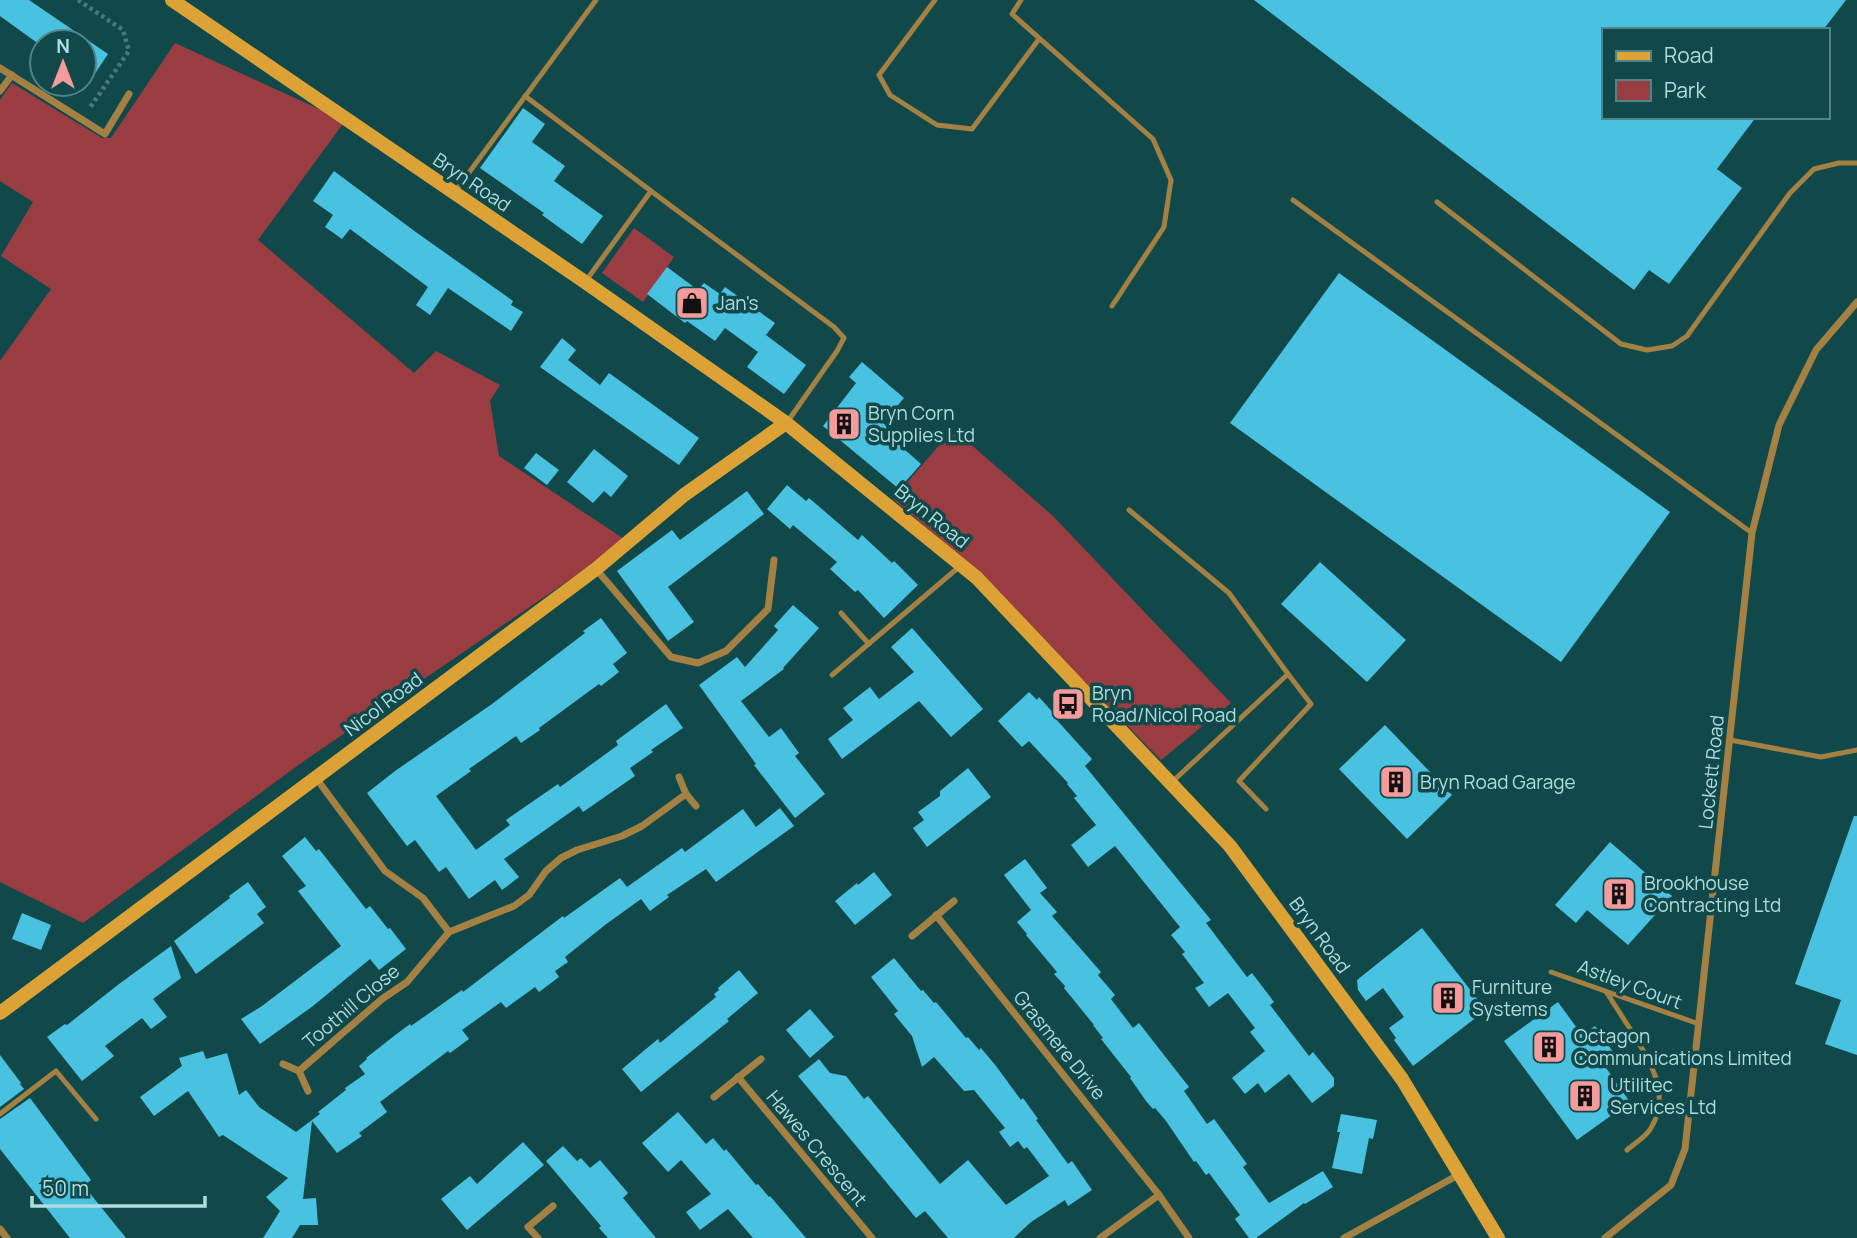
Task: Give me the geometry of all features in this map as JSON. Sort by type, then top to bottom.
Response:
[{"type":"main road","name":"Bryn Road","points":[[172,0],[786,423],[977,578],[1230,846],[1402,1079],[1498,1238]]},
{"type":"main road","name":"Nicol Road","points":[[0,1013],[596,569],[684,495],[786,423]]},
{"type":"street","points":[[0,68],[105,134],[129,94]]},
{"type":"street","points":[[0,91],[12,75]]},
{"type":"street","name":"Lockett Road","points":[[1605,1238],[1671,1185],[1685,1149],[1752,533],[1779,425],[1816,350],[1857,302]]},
{"type":"street","points":[[596,569],[671,657],[698,663],[726,651],[768,609],[774,560]]},
{"type":"street","points":[[679,777],[686,794],[696,806]]},
{"type":"street","points":[[316,778],[385,871],[423,898],[449,932]]},
{"type":"street","name":"Toothill Close","points":[[299,1071],[382,999],[407,982],[449,932],[514,906],[561,858],[642,826],[686,794]]},
{"type":"street","points":[[912,936],[954,901]]},
{"type":"street","name":"Grasmere Drive","points":[[936,915],[1159,1195],[1189,1238]]},
{"type":"street","points":[[714,1097],[761,1059]]},
{"type":"street","name":"Toothill Close","points":[[283,1064],[299,1071],[308,1091]]},
{"type":"street","name":"Hawes Crescent","points":[[738,1077],[872,1238]]},
{"type":"street","points":[[1344,1238],[1460,1174]]},
{"type":"street","points":[[1100,1238],[1159,1195]]},
{"type":"street","points":[[538,1238],[528,1227],[553,1206]]},
{"type":"street","points":[[0,1229],[7,1238]]},
{"type":"lane","points":[[454,193],[596,0]]},
{"type":"lane","points":[[935,0],[879,75],[890,95],[937,125],[972,128],[1039,38]]},
{"type":"lane","points":[[1021,0],[1012,14],[1153,139],[1171,180],[1164,227],[1112,306]]},
{"type":"lane","points":[[525,96],[834,327],[844,338],[786,423]]},
{"type":"lane","points":[[1437,202],[1622,344],[1647,350],[1672,346],[1687,336],[1790,193],[1814,169],[1839,163],[1857,163]]},
{"type":"lane","points":[[584,282],[651,191]]},
{"type":"lane","points":[[1293,200],[1752,533]]},
{"type":"lane","points":[[1129,510],[1228,593],[1311,704],[1239,781],[1266,809]]},
{"type":"lane","points":[[832,676],[962,565]]},
{"type":"lane","points":[[841,612],[869,644]]},
{"type":"lane","points":[[1172,782],[1288,674]]},
{"type":"lane","points":[[1730,740],[1821,757],[1857,750]]},
{"type":"lane","name":"Astley Court","points":[[1551,972],[1699,1024]]},
{"type":"lane","points":[[1607,993],[1652,1065],[1660,1096],[1657,1117],[1650,1131],[1627,1150]]},
{"type":"lane","points":[[0,1114],[56,1071],[96,1119]]},
{"type":"path","points":[[78,0],[123,30],[128,51],[82,120]]},
{"type":"green space","points":[[175,43],[345,121],[258,240],[414,373],[436,351],[500,385],[490,401],[499,456],[624,539],[591,565],[304,761],[83,923],[0,882],[0,361],[51,289],[1,256],[33,202],[0,181],[0,100],[12,83],[28,93],[28,98],[37,98],[102,138],[111,138]]},
{"type":"green space","points":[[634,228],[674,257],[643,302],[602,273]]},
{"type":"green space","points":[[953,429],[1053,516],[1231,703],[1161,760],[962,558],[893,499]]},
{"type":"building","points":[[0,0],[29,0],[70,28],[28,28],[28,36],[0,16]]},
{"type":"building","points":[[1254,0],[1846,0],[1825,28],[1602,28],[1602,119],[1754,119],[1717,169],[1742,188],[1669,284],[1649,270],[1634,290]]},
{"type":"building","points":[[98,47],[108,54],[98,69]]},
{"type":"building","points":[[523,108],[545,124],[532,142],[565,166],[554,181],[603,216],[582,244],[542,215],[544,213],[480,168]]},
{"type":"building","points":[[334,171],[513,301],[511,305],[523,312],[511,331],[448,288],[430,315],[416,305],[428,287],[350,229],[342,239],[325,227],[333,215],[313,201]]},
{"type":"building","points":[[667,267],[698,290],[704,283],[720,294],[725,287],[775,323],[766,335],[806,365],[784,394],[747,367],[758,352],[725,328],[715,341],[687,321],[685,323],[647,294]]},
{"type":"building","points":[[1339,273],[1670,512],[1561,662],[1230,423]]},
{"type":"building","points":[[562,338],[576,350],[568,360],[600,385],[609,373],[699,438],[679,465],[540,367]]},
{"type":"building","points":[[862,362],[904,398],[883,423],[898,437],[895,441],[921,464],[899,489],[823,426],[856,383],[849,377]]},
{"type":"building","points":[[594,449],[628,476],[611,497],[604,491],[593,503],[567,482]]},
{"type":"building","points":[[536,453],[559,470],[547,485],[524,468]]},
{"type":"building","points":[[787,485],[806,501],[809,498],[858,540],[862,535],[918,585],[884,618],[858,590],[855,592],[830,569],[837,562],[793,525],[790,529],[767,509]]},
{"type":"building","points":[[747,491],[764,514],[668,587],[694,622],[668,641],[617,571],[672,530],[680,540]]},
{"type":"building","points":[[1320,562],[1406,640],[1367,682],[1281,604]]},
{"type":"building","points":[[793,605],[819,628],[784,669],[741,701],[769,737],[781,728],[799,753],[795,756],[825,794],[795,818],[754,765],[756,764],[699,685],[737,657],[745,667],[778,630],[774,626]]},
{"type":"building","points":[[601,618],[627,653],[613,664],[619,672],[521,743],[516,736],[436,796],[476,850],[510,825],[506,820],[596,761],[618,745],[616,741],[666,704],[683,728],[630,768],[635,776],[583,812],[579,806],[504,859],[519,877],[502,890],[495,880],[469,899],[446,867],[439,872],[415,840],[407,846],[367,793],[492,704]]},
{"type":"building","points":[[912,628],[983,709],[951,737],[919,701],[842,759],[828,739],[853,720],[843,708],[870,687],[879,699],[914,672],[891,647]]},
{"type":"building","points":[[1029,692],[1037,700],[1039,697],[1092,759],[1085,766],[1211,920],[1206,923],[1247,977],[1252,973],[1274,1002],[1270,1005],[1309,1056],[1313,1052],[1334,1078],[1334,1086],[1312,1103],[1289,1074],[1265,1093],[1258,1083],[1245,1094],[1232,1078],[1265,1051],[1250,1032],[1255,1028],[1228,993],[1209,1007],[1195,988],[1204,983],[1171,935],[1180,927],[1115,846],[1088,867],[1071,845],[1096,825],[1074,798],[1077,796],[1068,783],[1029,741],[1022,747],[998,721]]},
{"type":"building","name":"Bryn Road Garage","points":[[1385,725],[1452,795],[1407,839],[1339,769]]},
{"type":"building","points":[[968,768],[991,797],[927,847],[913,828],[924,820],[918,812],[940,796],[940,791]]},
{"type":"building","points":[[780,808],[794,826],[716,882],[706,869],[667,895],[669,897],[650,911],[641,899],[565,957],[568,962],[555,971],[559,977],[539,992],[535,987],[506,1008],[501,1002],[462,1030],[469,1039],[450,1053],[448,1051],[380,1102],[387,1112],[359,1133],[362,1136],[337,1153],[312,1121],[303,1199],[316,1198],[318,1225],[300,1225],[292,1238],[263,1238],[280,1211],[266,1197],[288,1178],[223,1135],[219,1137],[188,1091],[154,1116],[140,1097],[182,1066],[179,1058],[203,1051],[206,1059],[227,1053],[239,1095],[246,1090],[259,1107],[296,1132],[320,1114],[318,1112],[346,1090],[345,1088],[365,1074],[359,1066],[366,1058],[410,1024],[411,1026],[462,990],[463,992],[563,916],[564,918],[620,878],[627,887],[682,848],[685,852],[743,809],[756,827]]},
{"type":"building","points":[[1854,816],[1857,816],[1857,1055],[1825,1044],[1841,1000],[1795,984]]},
{"type":"building","points":[[305,837],[316,851],[319,849],[366,909],[370,906],[406,949],[379,970],[370,959],[313,1006],[260,1044],[241,1019],[341,946],[298,891],[306,886],[282,856]]},
{"type":"building","name":"Brookhouse Contracting Ltd","points":[[1610,842],[1672,896],[1628,945],[1587,910],[1576,923],[1555,905]]},
{"type":"building","points":[[1025,859],[1047,888],[1040,893],[1057,912],[1052,916],[1101,972],[1098,975],[1115,995],[1111,999],[1133,1028],[1139,1023],[1189,1087],[1184,1091],[1207,1124],[1214,1119],[1247,1164],[1243,1167],[1269,1203],[1323,1171],[1333,1187],[1304,1203],[1256,1238],[1249,1238],[1235,1219],[1240,1215],[1209,1173],[1206,1175],[1196,1161],[1194,1162],[1166,1121],[1146,1101],[1101,1039],[1103,1038],[1094,1025],[1054,974],[1057,972],[1017,922],[1031,910],[1004,875]]},
{"type":"building","points":[[874,872],[892,895],[855,925],[835,901]]},
{"type":"building","points":[[248,882],[266,907],[257,914],[264,923],[196,974],[174,941]]},
{"type":"building","points":[[22,913],[51,925],[41,950],[12,939]]},
{"type":"building","name":"Furniture Systems","points":[[1422,928],[1486,1010],[1413,1066],[1394,1040],[1396,1038],[1389,1028],[1404,1017],[1383,988],[1366,1001],[1358,990],[1357,980]]},
{"type":"building","points":[[171,946],[181,978],[153,999],[167,1017],[151,1029],[142,1018],[105,1046],[114,1056],[82,1081],[47,1037],[67,1025]]},
{"type":"building","points":[[894,958],[966,1038],[979,1050],[981,1048],[1021,1100],[1023,1098],[1068,1164],[1072,1161],[1092,1190],[1068,1206],[1065,1200],[1031,1222],[1014,1238],[948,1238],[925,1211],[916,1218],[798,1076],[819,1059],[830,1073],[846,1076],[864,1099],[868,1096],[940,1184],[968,1160],[1006,1205],[1049,1176],[1027,1147],[1024,1149],[1018,1141],[1010,1147],[999,1132],[1005,1128],[974,1090],[964,1091],[934,1057],[922,1067],[912,1036],[894,1014],[898,1011],[871,977]]},
{"type":"building","points":[[739,970],[758,993],[727,1019],[729,1021],[641,1092],[622,1069],[658,1039],[660,1043],[716,997],[714,994],[718,988]]},
{"type":"building","points":[[1558,1002],[1582,1035],[1595,1026],[1618,1059],[1606,1068],[1630,1102],[1577,1140],[1504,1041]]},
{"type":"building","points":[[810,1009],[834,1037],[810,1058],[786,1030]]},
{"type":"building","points":[[0,1055],[24,1089],[0,1107]]},
{"type":"building","points":[[30,1098],[91,1180],[84,1186],[126,1238],[70,1238],[0,1149],[0,1119]]},
{"type":"building","points":[[678,1112],[706,1144],[713,1138],[724,1151],[726,1149],[806,1238],[753,1238],[728,1209],[700,1230],[686,1212],[711,1194],[681,1160],[668,1172],[642,1143]]},
{"type":"building","points":[[1341,1114],[1377,1120],[1373,1139],[1369,1138],[1362,1174],[1332,1168]]},
{"type":"building","points":[[523,1142],[544,1165],[467,1230],[441,1199],[470,1176],[477,1184]]},
{"type":"building","points":[[563,1146],[577,1161],[581,1158],[590,1168],[600,1160],[628,1193],[623,1198],[656,1238],[608,1238],[546,1161]]},
{"type":"place","name":"Jan's","points":[[692,303]]},
{"type":"place","name":"Bryn Corn Supplies Ltd","points":[[844,424]]},
{"type":"place","name":"Bryn Road/Nicol Road","points":[[1068,704]]},
{"type":"place","name":"Bryn Road Garage","points":[[1396,782]]},
{"type":"place","name":"Brookhouse Contracting Ltd","points":[[1619,894]]},
{"type":"place","name":"Furniture Systems","points":[[1448,998]]},
{"type":"place","name":"Octagon Communications Limited","points":[[1549,1047]]},
{"type":"place","name":"Utilitec Services Ltd","points":[[1585,1096]]}]
